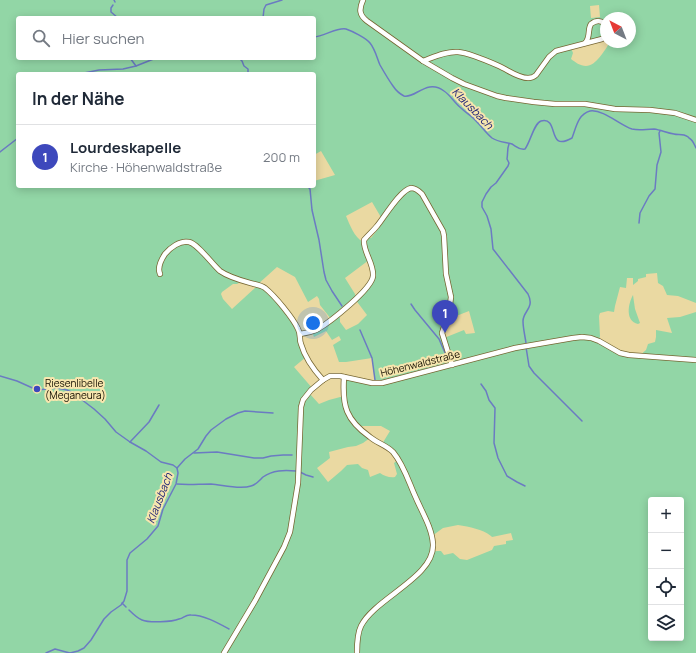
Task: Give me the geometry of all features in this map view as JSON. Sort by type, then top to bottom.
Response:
[{"type":"street","points":[[363,0],[360,10],[362,17],[372,25],[423,61],[452,78],[497,96],[534,102],[585,104],[615,109],[650,110],[675,113],[696,120]]},
{"type":"street","points":[[585,43],[589,39],[589,29],[591,24],[596,21],[600,21]]},
{"type":"street","points":[[423,61],[443,54],[458,52],[488,61],[528,78],[534,77],[556,51],[600,39]]},
{"type":"street","points":[[300,334],[312,332],[324,325],[347,307],[370,285],[373,274],[364,246],[364,240],[376,228],[403,192],[414,188],[422,194],[443,231],[446,270],[451,297],[449,312],[442,333],[452,365]]},
{"type":"street","points":[[160,274],[159,266],[170,249],[184,242],[189,242],[224,273],[264,287],[288,314],[298,329],[301,344],[308,361],[322,380],[307,394],[301,407],[298,483],[287,540],[255,601],[224,653]]},
{"type":"street","name":"Höhenwaldstraße","points":[[322,380],[333,376],[372,383],[382,383],[526,345],[582,337],[594,339],[620,353],[629,355],[696,360]]},
{"type":"street","points":[[344,377],[345,399],[348,414],[357,426],[370,438],[390,450],[397,458],[404,470],[432,536],[433,548],[429,560],[422,570],[385,600],[364,621],[359,632],[358,653]]},
{"type":"green space","points":[[0,0],[696,0],[696,303],[678,296],[667,295],[663,286],[658,283],[657,273],[646,274],[646,277],[638,279],[638,281],[633,285],[633,278],[627,278],[626,288],[620,287],[614,312],[608,311],[600,313],[599,341],[620,353],[639,356],[646,350],[648,344],[655,342],[656,330],[672,333],[667,318],[680,317],[696,312],[696,653],[0,653]],"holes":[[[599,5],[600,17],[591,18],[590,6]],[[372,202],[382,219],[382,224],[371,238],[366,237],[363,242],[355,234],[346,216]],[[369,260],[372,273],[371,282],[356,299],[355,294],[345,278]],[[277,267],[295,277],[308,302],[317,296],[320,305],[331,319],[312,332],[314,337],[326,331],[332,340],[339,336],[341,340],[333,345],[339,362],[372,358],[375,383],[344,377],[344,396],[319,404],[309,393],[313,389],[294,367],[306,357],[301,344],[298,329],[288,314],[268,290],[257,285]],[[242,281],[257,285],[232,309],[223,299],[221,294],[222,292],[233,284],[237,284]],[[355,299],[367,315],[358,324],[346,330],[340,322],[340,318],[337,314]],[[469,311],[475,333],[466,334],[464,330],[444,338],[442,331],[446,320]],[[357,426],[381,426],[390,431],[382,444],[390,449],[398,460],[394,463],[397,474],[395,477],[380,473],[370,477],[368,470],[362,468],[358,464],[347,465],[328,482],[317,468],[330,458],[329,452],[356,446],[370,438]],[[458,525],[480,530],[492,537],[511,533],[513,540],[506,541],[506,544],[494,546],[492,550],[467,560],[460,559],[453,553],[444,555],[441,551],[432,552],[432,536],[443,528]]]},
{"type":"green space","points":[[597,22],[600,23],[600,37],[589,41],[591,26]]},
{"type":"green space","points":[[633,295],[635,309],[640,323],[638,324],[629,316],[629,307]]},
{"type":"waterway","points":[[263,16],[266,5],[282,0]]},
{"type":"waterway","points":[[113,5],[111,12],[116,16]]},
{"type":"waterway","name":"Klausbach","points":[[316,36],[343,29],[359,35],[372,45],[386,76],[401,94],[408,96],[427,88],[438,88],[444,91],[492,138],[512,144],[520,149],[525,149],[536,125],[541,121],[547,121],[550,124],[556,138],[559,141],[572,138],[580,118],[590,111],[600,112],[632,129],[654,129],[671,134],[684,135],[692,140],[696,148]]},
{"type":"waterway","points":[[132,60],[136,66]]},
{"type":"waterway","name":"Klausbach","points":[[89,72],[123,69],[151,60]]},
{"type":"waterway","points":[[241,60],[244,66],[248,69],[248,72]]},
{"type":"waterway","points":[[639,223],[640,213],[649,196],[655,189],[657,165],[661,152],[660,131]]},
{"type":"waterway","name":"Klausbach","points":[[0,152],[16,140]]},
{"type":"waterway","points":[[509,144],[507,159],[509,163],[508,166],[486,194],[482,202],[482,207],[487,216],[491,229],[493,249],[528,294],[530,299],[530,303],[523,321],[526,343]]},
{"type":"waterway","points":[[309,188],[326,280],[342,306]]},
{"type":"waterway","points":[[411,304],[439,339],[449,362]]},
{"type":"waterway","points":[[360,330],[372,358],[375,380]]},
{"type":"waterway","points":[[526,347],[529,366],[534,373],[582,421]]},
{"type":"waterway","name":"Klausbach","points":[[0,376],[17,381],[37,390],[57,388],[73,393],[94,409],[116,432],[161,462],[173,465],[177,468],[178,473],[176,484],[163,509],[158,526],[147,539],[130,553],[127,560],[127,591],[124,601],[104,619],[91,640],[84,648],[70,653],[55,649],[46,653]]},
{"type":"waterway","points":[[481,384],[495,408],[494,443],[498,458],[507,476],[525,486]]},
{"type":"waterway","points":[[130,442],[149,422],[159,405]]},
{"type":"waterway","points":[[177,468],[185,459],[198,449],[211,430],[226,419],[245,411],[273,413]]},
{"type":"waterway","points":[[194,453],[217,452],[254,458],[292,455]]},
{"type":"waterway","points":[[177,484],[211,484],[247,487],[254,485],[263,477],[271,473],[296,471]]},
{"type":"waterway","points":[[300,472],[313,477]]},
{"type":"waterway","name":"Klausbach","points":[[122,603],[126,607]]},
{"type":"waterway","points":[[129,610],[138,618],[145,621],[155,622],[176,620],[188,615],[196,615],[211,620],[229,629]]},
{"type":"place","name":"Lourdeskapelle","points":[[445,333]]},
{"type":"place","name":"Riesenlibelle (Meganeura)","points":[[37,389]]}]
